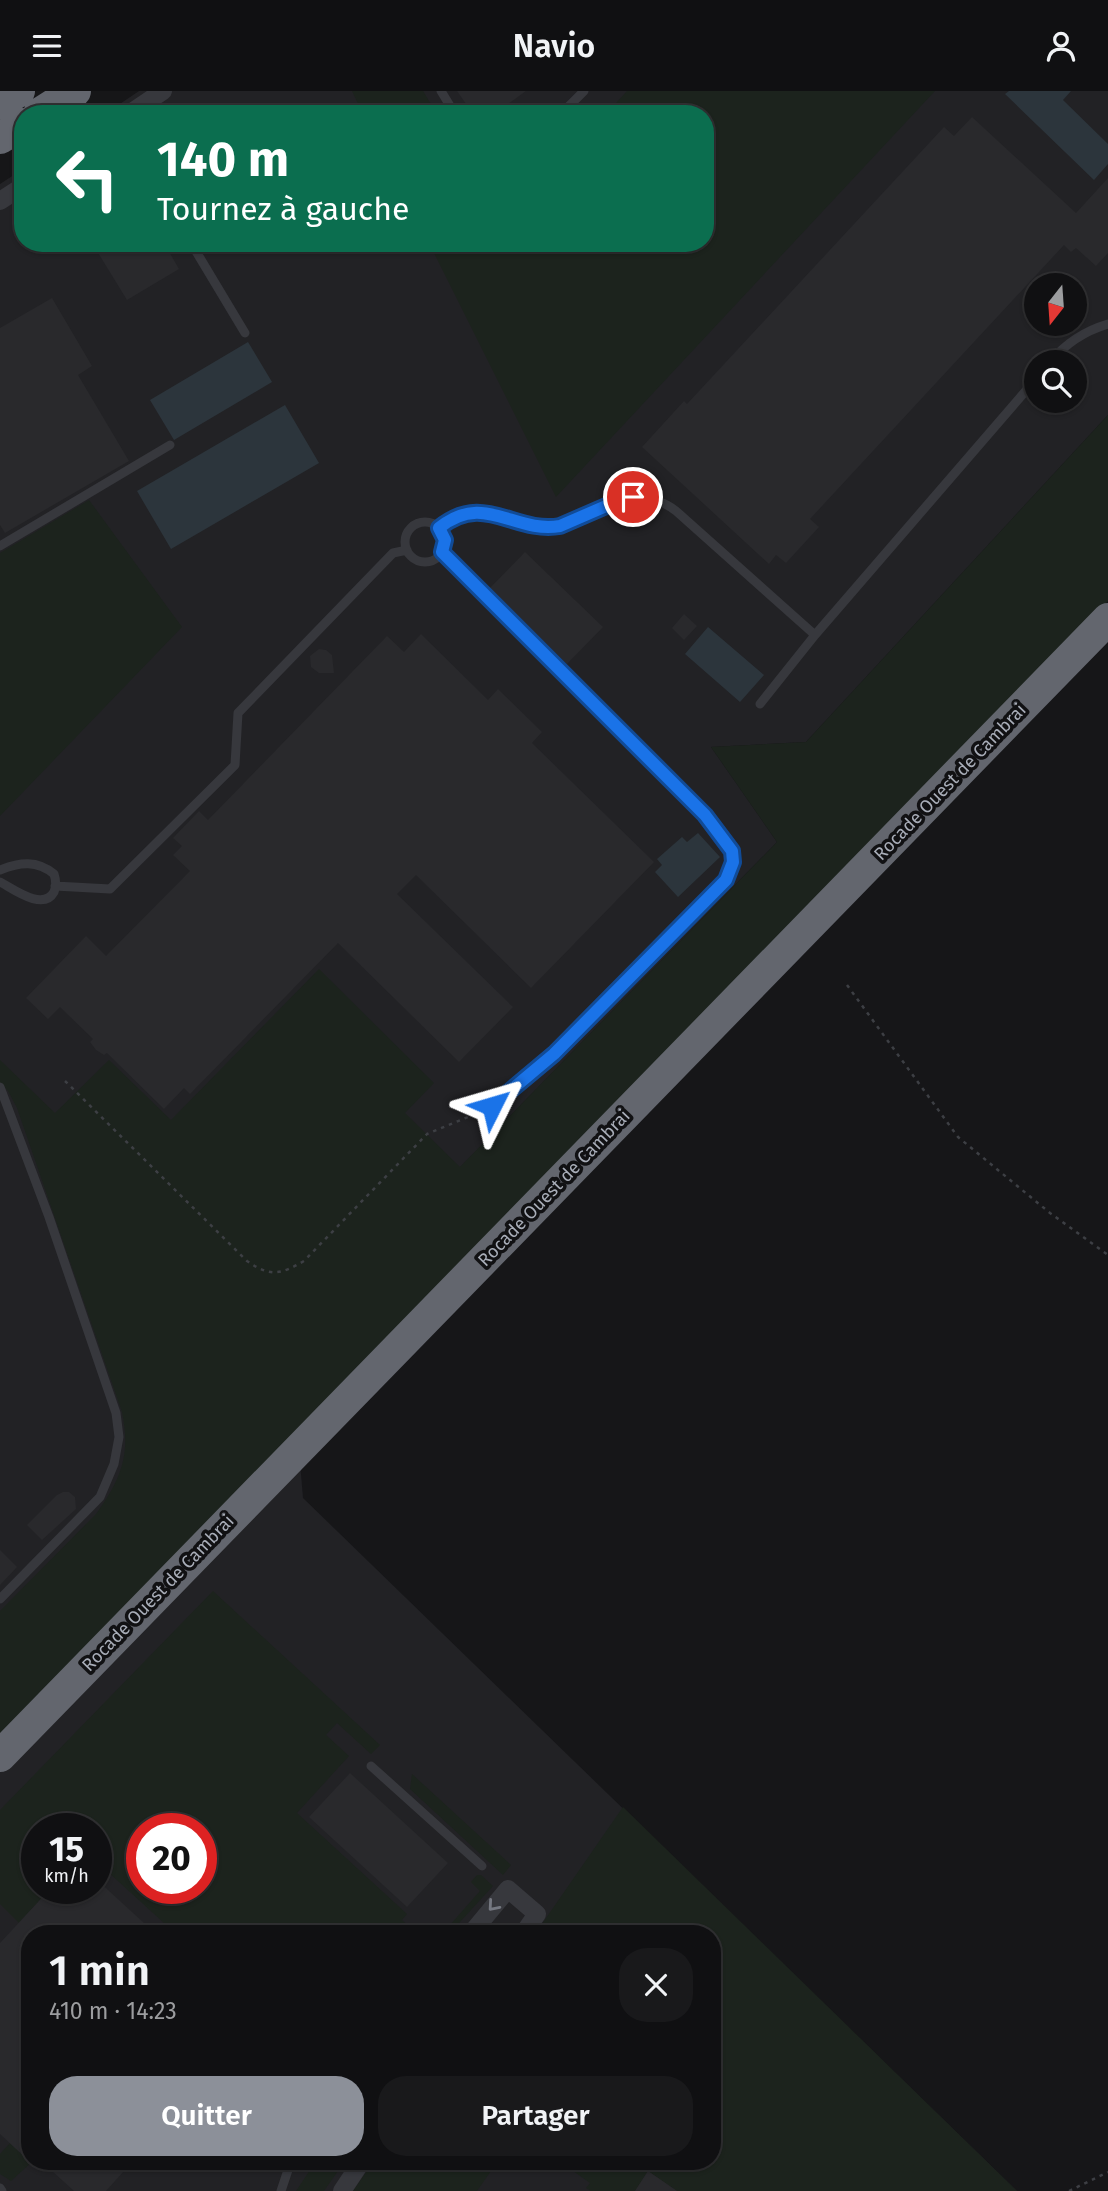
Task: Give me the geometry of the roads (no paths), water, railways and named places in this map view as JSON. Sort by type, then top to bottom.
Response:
[{"type":"highway","points":[[0,103],[19,91]]},
{"type":"highway","points":[[53,105],[75,91]]},
{"type":"highway","name":"Rocade Ouest de Cambrai","points":[[0,1756],[1108,619]]},
{"type":"street","points":[[143,105],[163,91]]},
{"type":"street","points":[[478,1925],[508,1889],[537,1914],[529,1925]]},
{"type":"street","points":[[342,2191],[356,2170]]},
{"type":"lane","points":[[570,105],[584,91]]},
{"type":"lane","points":[[196,252],[245,333]]},
{"type":"lane","points":[[1062,350],[1084,333],[1108,324]]},
{"type":"lane","points":[[760,704],[815,635],[1024,393]]},
{"type":"lane","points":[[0,546],[170,445]]},
{"type":"lane","points":[[439,528],[458,517],[482,512],[503,516],[531,527],[550,528],[620,500],[642,497],[661,501],[676,510],[815,635]]},
{"type":"lane","points":[[422,522],[434,524],[439,528],[445,540],[442,552],[433,560],[421,561],[407,550],[406,538],[411,528],[422,522]]},
{"type":"lane","points":[[55,886],[110,889],[235,765],[237,713],[393,553],[407,550]]},
{"type":"lane","points":[[442,552],[491,605],[705,815],[732,851],[733,862],[726,880],[653,955],[554,1054],[492,1106]]},
{"type":"lane","points":[[0,870],[14,865],[36,864],[54,874],[55,886],[54,892],[41,900],[23,895],[0,882]]},
{"type":"lane","points":[[0,1599],[100,1497],[114,1464],[119,1437],[117,1413],[1,1089]]},
{"type":"lane","points":[[371,1766],[482,1866]]},
{"type":"lane","points":[[281,2191],[288,2170]]}]
